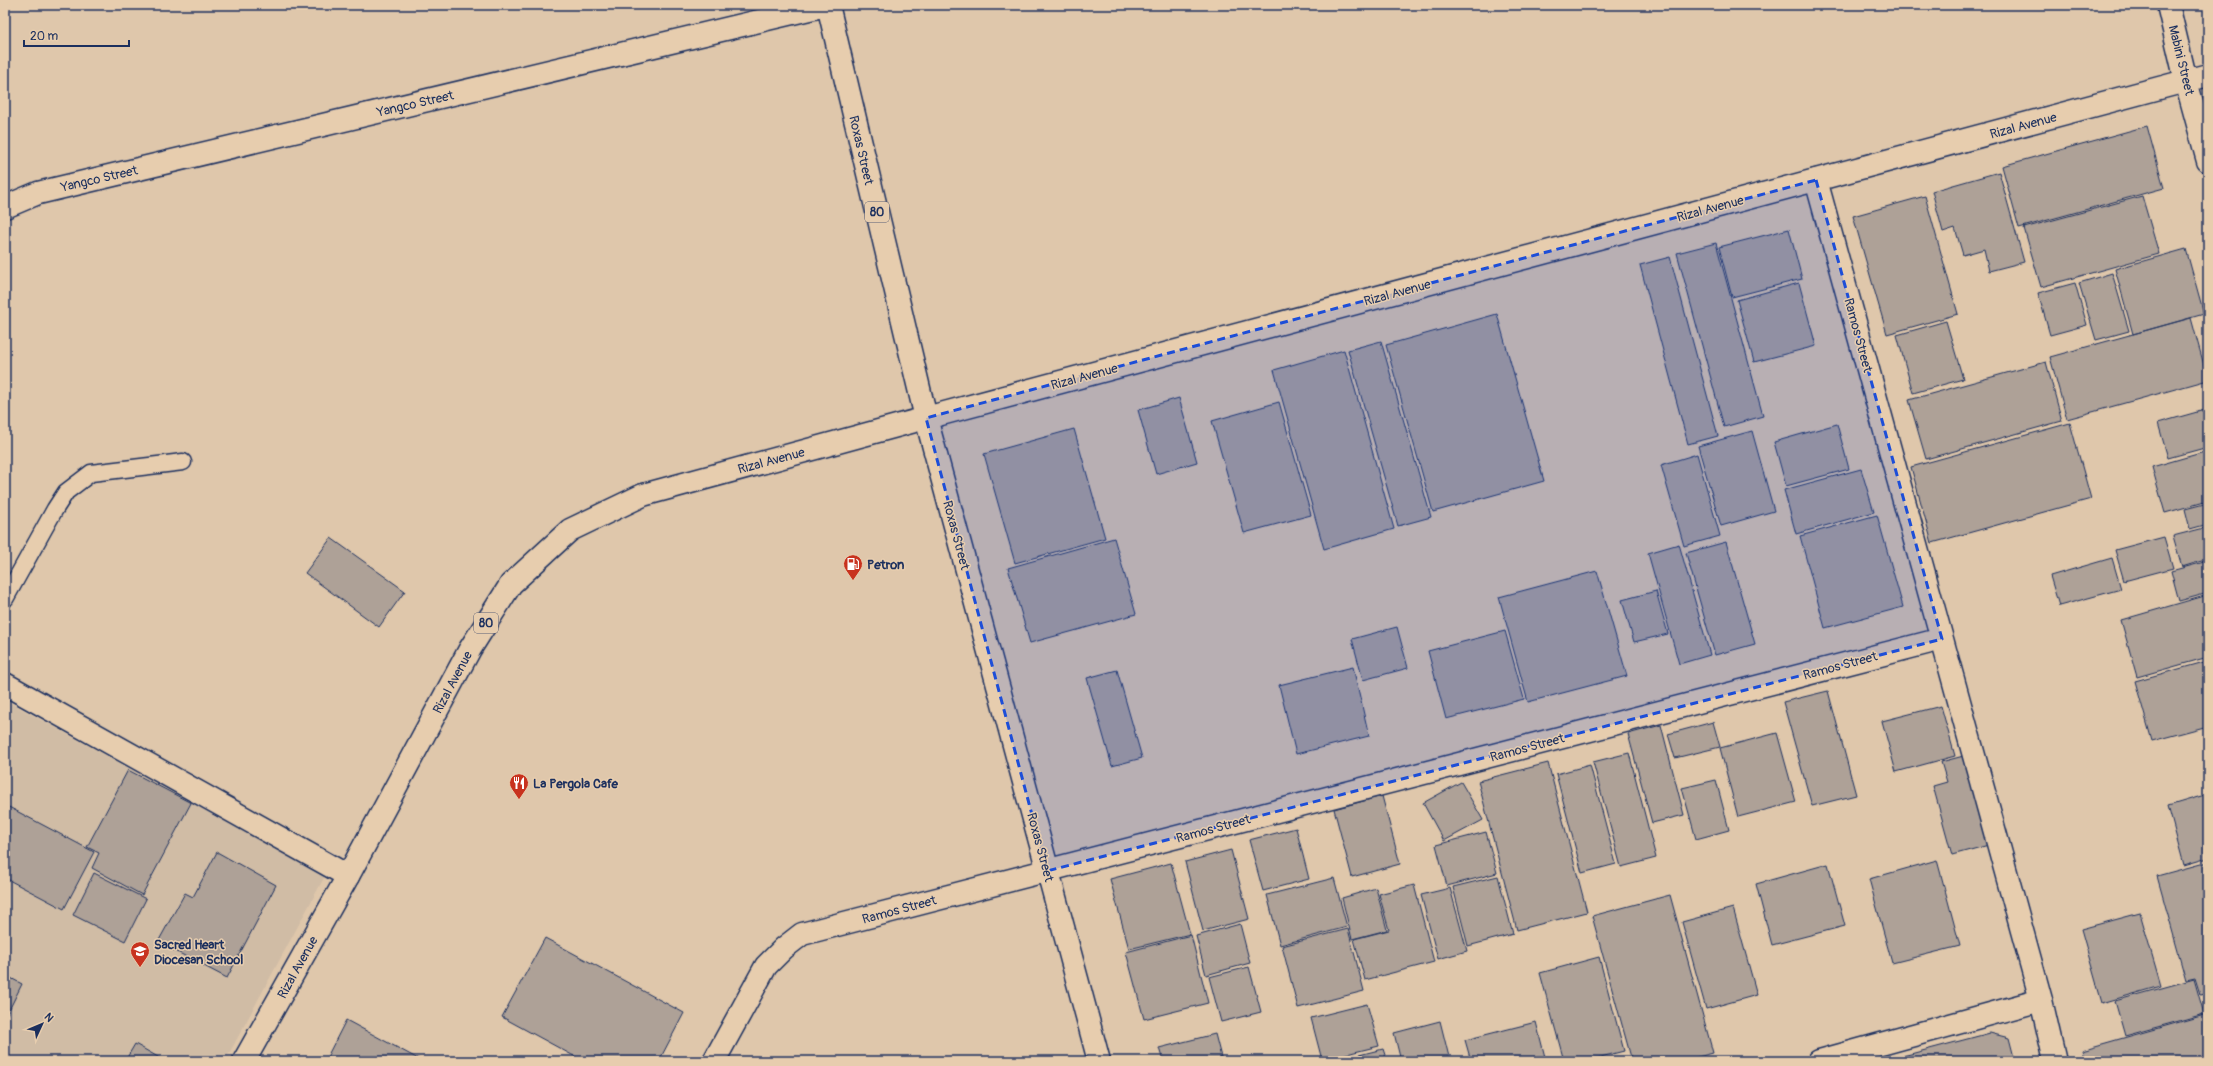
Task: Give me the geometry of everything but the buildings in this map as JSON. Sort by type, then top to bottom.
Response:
[{"type":"main road","name":"Yangco Street","points":[[5,207],[38,192],[827,5]]},
{"type":"main road","name":"Roxas Street","points":[[827,5],[926,418],[1099,1061]]},
{"type":"main road","name":"Mabini Street","points":[[2168,5],[2186,81],[2208,161]]},
{"type":"main road","name":"Rizal Avenue","points":[[244,1061],[348,876],[470,649],[511,584],[570,530],[643,495],[2208,75]]},
{"type":"main road","name":"Ramos Street","points":[[714,1061],[766,966],[784,948],[802,934],[1942,639],[1816,180]]},
{"type":"main road","points":[[1942,639],[2041,1000],[2055,1061]]},
{"type":"main road","points":[[5,684],[348,876]]},
{"type":"main road","points":[[1819,1061],[2041,1000]]},
{"type":"lane","points":[[5,599],[54,509],[66,492],[79,480],[90,473],[183,462]]},
{"type":"highlighted area","points":[[1816,180],[1942,639],[1047,871],[926,418]]},
{"type":"shaded area","name":"Sacred Heart Diocesan School","points":[[5,700],[325,876],[225,1061],[5,1061]]},
{"type":"place","name":"Petron","points":[[853,581]]},
{"type":"place","name":"La Pergola Cafe","points":[[519,800]]},
{"type":"place","name":"Sacred Heart Diocesan School","points":[[140,968]]}]
